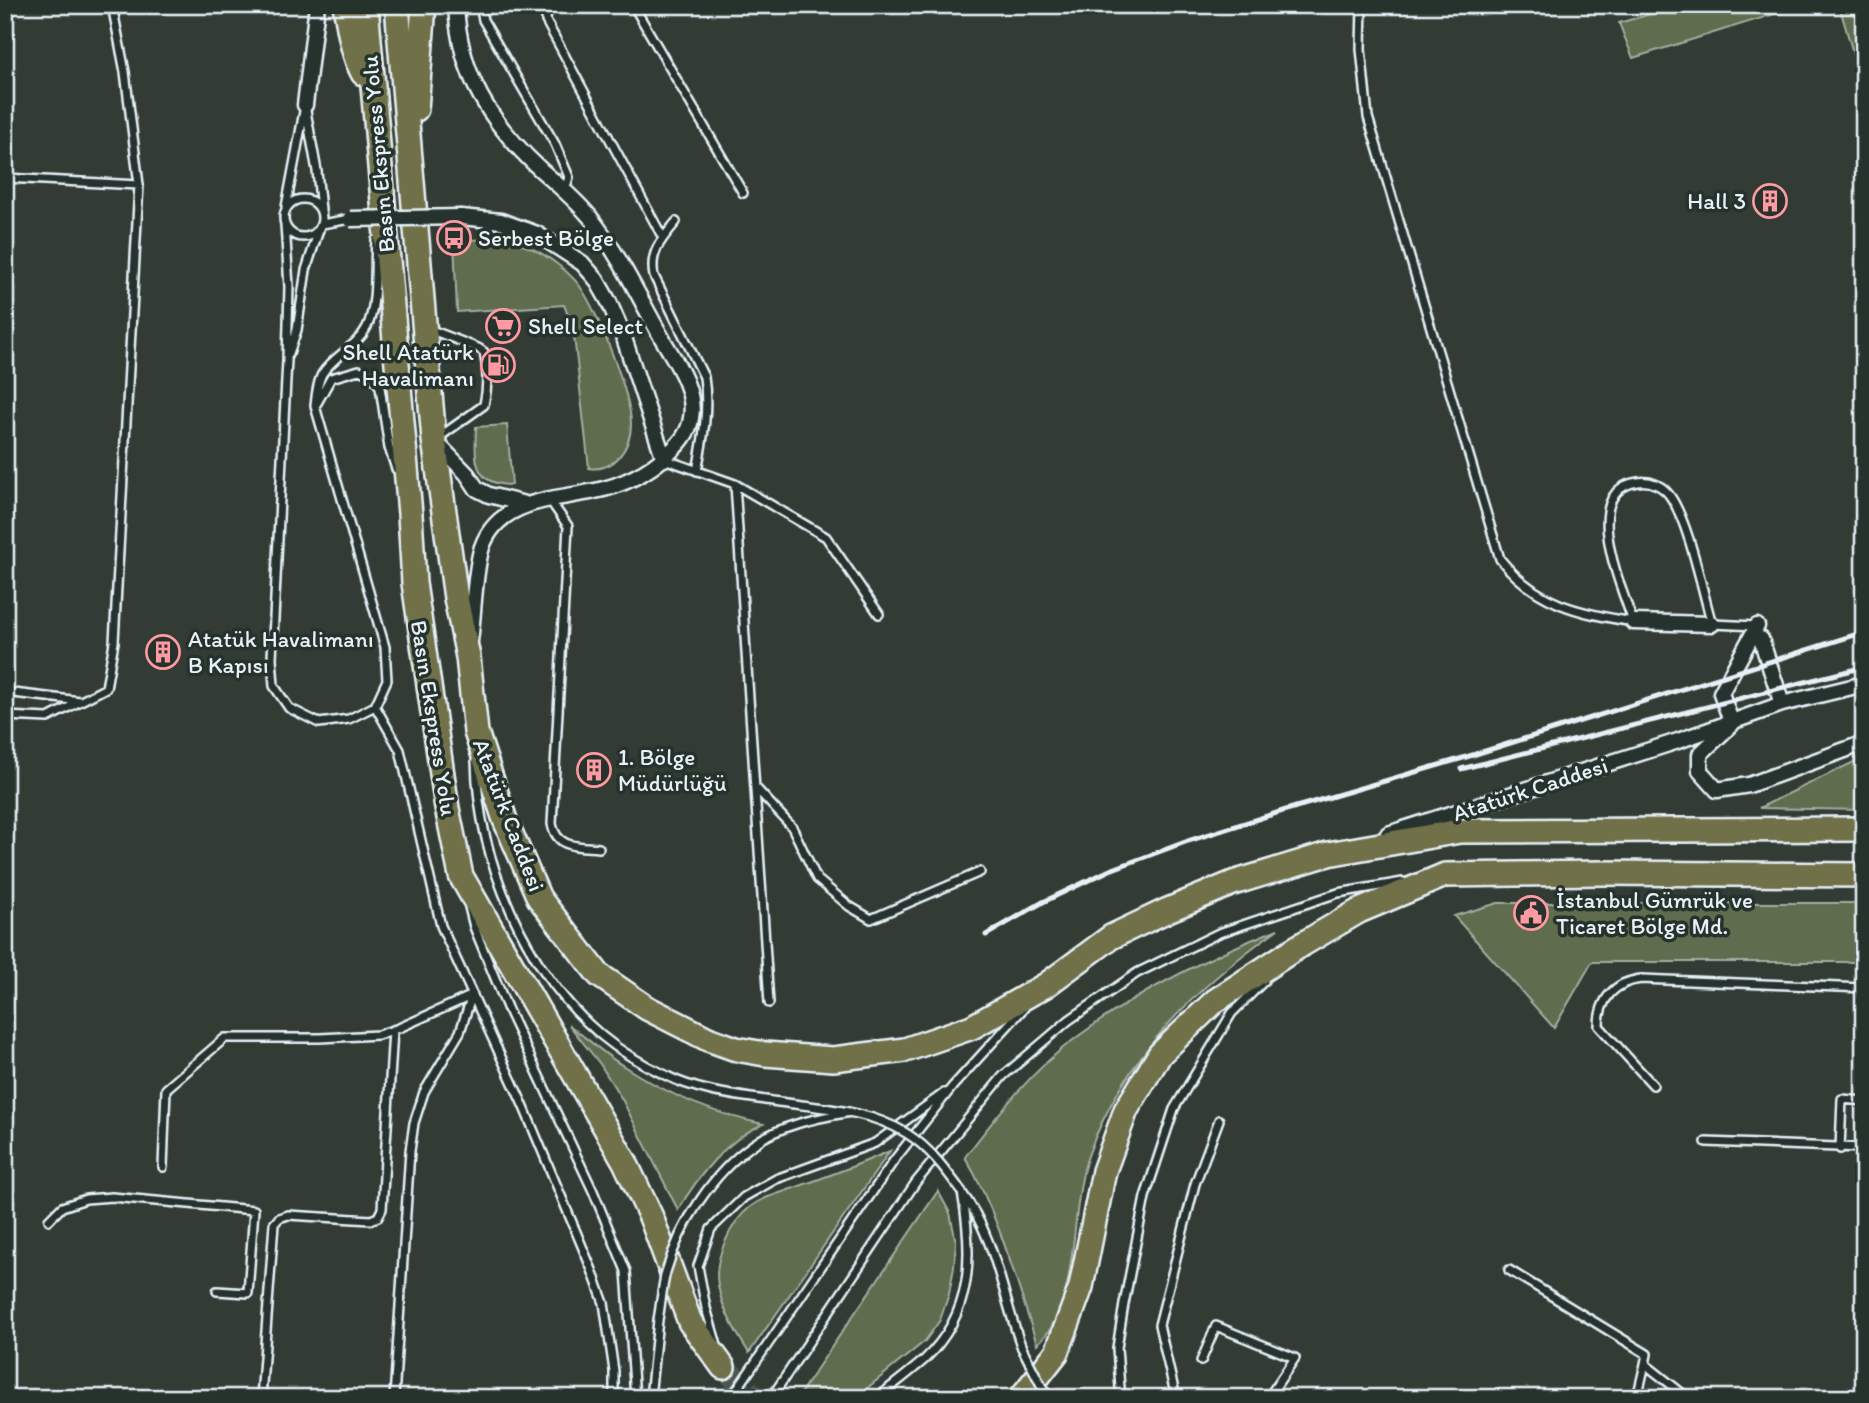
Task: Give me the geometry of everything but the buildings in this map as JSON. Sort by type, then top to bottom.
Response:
[{"type":"main road","points":[[345,5],[359,66],[373,92]]},
{"type":"main road","name":"Basın Ekspress Yolu","points":[[366,5],[414,583],[447,808],[461,876]]},
{"type":"main road","name":"Basın Ekspress Yolu","points":[[397,5],[434,440],[456,598],[468,657]]},
{"type":"main road","points":[[410,158],[421,64],[424,5]]},
{"type":"main road","name":"Atatürk Caddesi","points":[[468,657],[476,732],[505,820],[539,898],[599,975],[647,1008],[708,1039],[736,1049],[765,1054],[833,1059],[905,1050],[972,1027],[1046,985],[1111,937],[1233,883],[1328,853],[1460,831],[1862,829]]},
{"type":"main road","points":[[1021,1398],[1057,1352],[1081,1287],[1104,1171],[1126,1110],[1160,1054],[1215,1001],[1296,948],[1359,911],[1445,875],[1862,875]]},
{"type":"main road","points":[[461,876],[625,1162],[651,1217],[690,1322],[723,1367]]},
{"type":"street","points":[[305,105],[317,5]]},
{"type":"street","points":[[456,5],[467,61],[476,89],[486,108],[509,139],[565,190],[609,244],[681,372],[690,398],[692,416],[681,442],[664,458],[624,482],[596,491],[525,504],[505,517],[492,530],[482,546],[468,657]]},
{"type":"street","points":[[350,219],[461,217],[501,221],[537,234],[582,263],[596,279],[622,332],[664,458]]},
{"type":"street","points":[[434,440],[477,488],[489,495],[525,504]]},
{"type":"street","points":[[1633,622],[1712,624]]},
{"type":"street","points":[[1759,633],[1782,704]]},
{"type":"street","points":[[1732,723],[1721,693],[1759,633]]},
{"type":"street","name":"Atatürk Caddesi","points":[[1328,853],[1732,723],[1782,704],[1864,684]]},
{"type":"street","name":"Atatürk Caddesi","points":[[1732,723],[1700,754],[1700,771],[1717,790],[1749,785],[1790,772],[1864,743]]},
{"type":"lane","points":[[5,716],[48,718],[106,688],[114,642],[139,186],[125,72],[112,5]]},
{"type":"lane","points":[[480,5],[483,20],[555,144],[569,177],[565,190]]},
{"type":"lane","points":[[547,5],[546,21],[663,238]]},
{"type":"lane","points":[[632,5],[743,193]]},
{"type":"lane","points":[[1363,5],[1361,49],[1368,117],[1500,559],[1511,573],[1543,597],[1584,614],[1633,622],[1607,539],[1609,502],[1614,493],[1626,485],[1641,481],[1657,484],[1669,494],[1680,513],[1712,624],[1759,633]]},
{"type":"lane","points":[[305,105],[292,186],[285,212],[289,287],[287,360],[272,658],[274,686],[289,708],[318,723],[349,719],[375,706],[387,680],[385,647],[315,407],[321,375],[354,345],[366,330],[373,312],[380,184]]},
{"type":"lane","points":[[287,360],[297,330],[306,270],[320,227],[317,171],[305,105]]},
{"type":"lane","points":[[5,178],[139,186]]},
{"type":"lane","points":[[285,212],[292,203],[303,199],[313,202],[321,212],[350,219]]},
{"type":"lane","points":[[285,224],[288,230],[300,237],[314,234],[320,227],[350,219]]},
{"type":"lane","points":[[676,222],[663,238],[652,259],[654,276],[704,377],[706,424],[697,471]]},
{"type":"lane","points":[[425,328],[478,348],[484,352],[487,364],[484,405],[434,440]]},
{"type":"lane","points":[[315,407],[331,378],[359,370],[373,376],[380,387],[389,448],[410,514]]},
{"type":"lane","points":[[664,458],[735,484],[826,537],[879,614]]},
{"type":"lane","points":[[735,484],[769,1003]]},
{"type":"lane","points":[[548,499],[568,526],[552,824],[554,835],[562,842],[599,848]]},
{"type":"lane","points":[[5,692],[80,701]]},
{"type":"lane","points":[[375,706],[400,750],[441,926],[523,1105],[604,1303],[614,1371],[614,1398]]},
{"type":"lane","points":[[476,732],[480,813],[494,869],[513,916],[552,982],[602,1036],[667,1076],[703,1090],[851,1112],[905,1132],[940,1163],[977,1212],[1022,1348],[1043,1390],[1050,1398]]},
{"type":"lane","points":[[756,789],[792,827],[817,879],[849,906],[871,919],[980,873]]},
{"type":"lane","points":[[771,1398],[916,1182],[1003,1076],[1069,1020],[1137,973],[1219,933],[1338,893],[1445,875]]},
{"type":"lane","name":"Basın Ekspress Yolu","points":[[461,876],[474,926],[508,1010],[593,1191],[626,1271],[635,1398]]},
{"type":"lane","points":[[1123,1398],[1117,1348],[1124,1304],[1145,1197],[1174,1109],[1232,1013],[1296,948]]},
{"type":"lane","points":[[1653,1085],[1599,1026],[1604,1000],[1616,987],[1624,983],[1641,979],[1864,988]]},
{"type":"lane","points":[[731,1398],[895,1159],[953,1086],[1046,985]]},
{"type":"lane","points":[[163,1167],[166,1089],[225,1038],[377,1035],[472,995]]},
{"type":"lane","points":[[394,1398],[414,1123],[424,1092],[460,1032],[472,995]]},
{"type":"lane","points":[[261,1398],[274,1224],[279,1218],[288,1215],[371,1220],[377,1217],[382,1209],[393,1030]]},
{"type":"lane","points":[[723,1367],[706,1308],[698,1266],[711,1228],[744,1197],[776,1179],[875,1143],[953,1086]]},
{"type":"lane","points":[[1840,1149],[1842,1099],[1864,1101]]},
{"type":"lane","points":[[650,1398],[666,1273],[677,1243],[711,1185],[730,1163],[755,1143],[808,1120],[851,1112]]},
{"type":"lane","points":[[1176,1398],[1159,1325],[1195,1184],[1219,1120]]},
{"type":"lane","points":[[1706,1142],[1864,1148]]},
{"type":"lane","points":[[877,1398],[926,1359],[960,1309],[970,1259],[961,1192]]},
{"type":"lane","points":[[48,1220],[62,1207],[86,1199],[111,1197],[254,1210],[248,1293],[217,1291]]},
{"type":"lane","points":[[1509,1269],[1647,1354],[1637,1398]]},
{"type":"lane","points":[[1201,1361],[1216,1326],[1295,1358],[1268,1398]]},
{"type":"lane","points":[[1645,1364],[1688,1398]]},
{"type":"green space","points":[[1682,5],[1803,5],[1633,58],[1619,23]]},
{"type":"green space","points":[[1839,5],[1864,5],[1864,68],[1858,70]]},
{"type":"green space","points":[[454,240],[492,240],[519,244],[549,258],[579,285],[595,313],[612,353],[630,410],[631,429],[628,442],[615,461],[601,468],[589,468],[573,327],[564,305],[457,312]]},
{"type":"green space","points":[[507,425],[512,485],[489,480],[483,475],[476,459],[476,427]]},
{"type":"green space","points":[[1864,757],[1864,810],[1759,808]]},
{"type":"green space","points":[[1498,903],[1864,903],[1864,962],[1592,962],[1554,1028],[1454,916]]},
{"type":"green space","points":[[1278,929],[1191,1000],[1143,1055],[1122,1085],[1089,1153],[1078,1200],[1068,1282],[1061,1306],[1051,1327],[1037,1344],[997,1225],[965,1157],[1031,1078],[1077,1037],[1124,1005],[1174,977]]},
{"type":"green space","points":[[569,1025],[618,1062],[657,1086],[709,1109],[763,1124],[749,1131],[714,1160],[678,1210],[623,1101],[600,1064]]},
{"type":"green space","points":[[890,1151],[749,1353],[726,1312],[717,1275],[721,1254],[736,1222],[750,1207],[765,1198]]},
{"type":"green space","points":[[938,1191],[950,1213],[956,1242],[949,1294],[940,1320],[925,1341],[855,1398],[797,1398]]},
{"type":"tunnel","points":[[723,1367],[756,1398]]},
{"type":"railway","points":[[986,935],[1043,902],[1110,870],[1188,841],[1864,632]]},
{"type":"railway","points":[[1461,769],[1864,667]]},
{"type":"place","name":"Hall 3","points":[[1770,201]]},
{"type":"place","name":"Serbest Bölge","points":[[454,238]]},
{"type":"place","name":"Shell Select","points":[[503,326]]},
{"type":"place","name":"Shell Atatürk Havalimanı","points":[[498,365]]},
{"type":"place","name":"Atatük Havalimanı B Kapısı","points":[[163,652]]},
{"type":"place","name":"1. Bölge Müdürlüğü","points":[[594,770]]},
{"type":"place","name":"İstanbul Gümrük ve Ticaret Bölge Md.","points":[[1531,913]]}]
